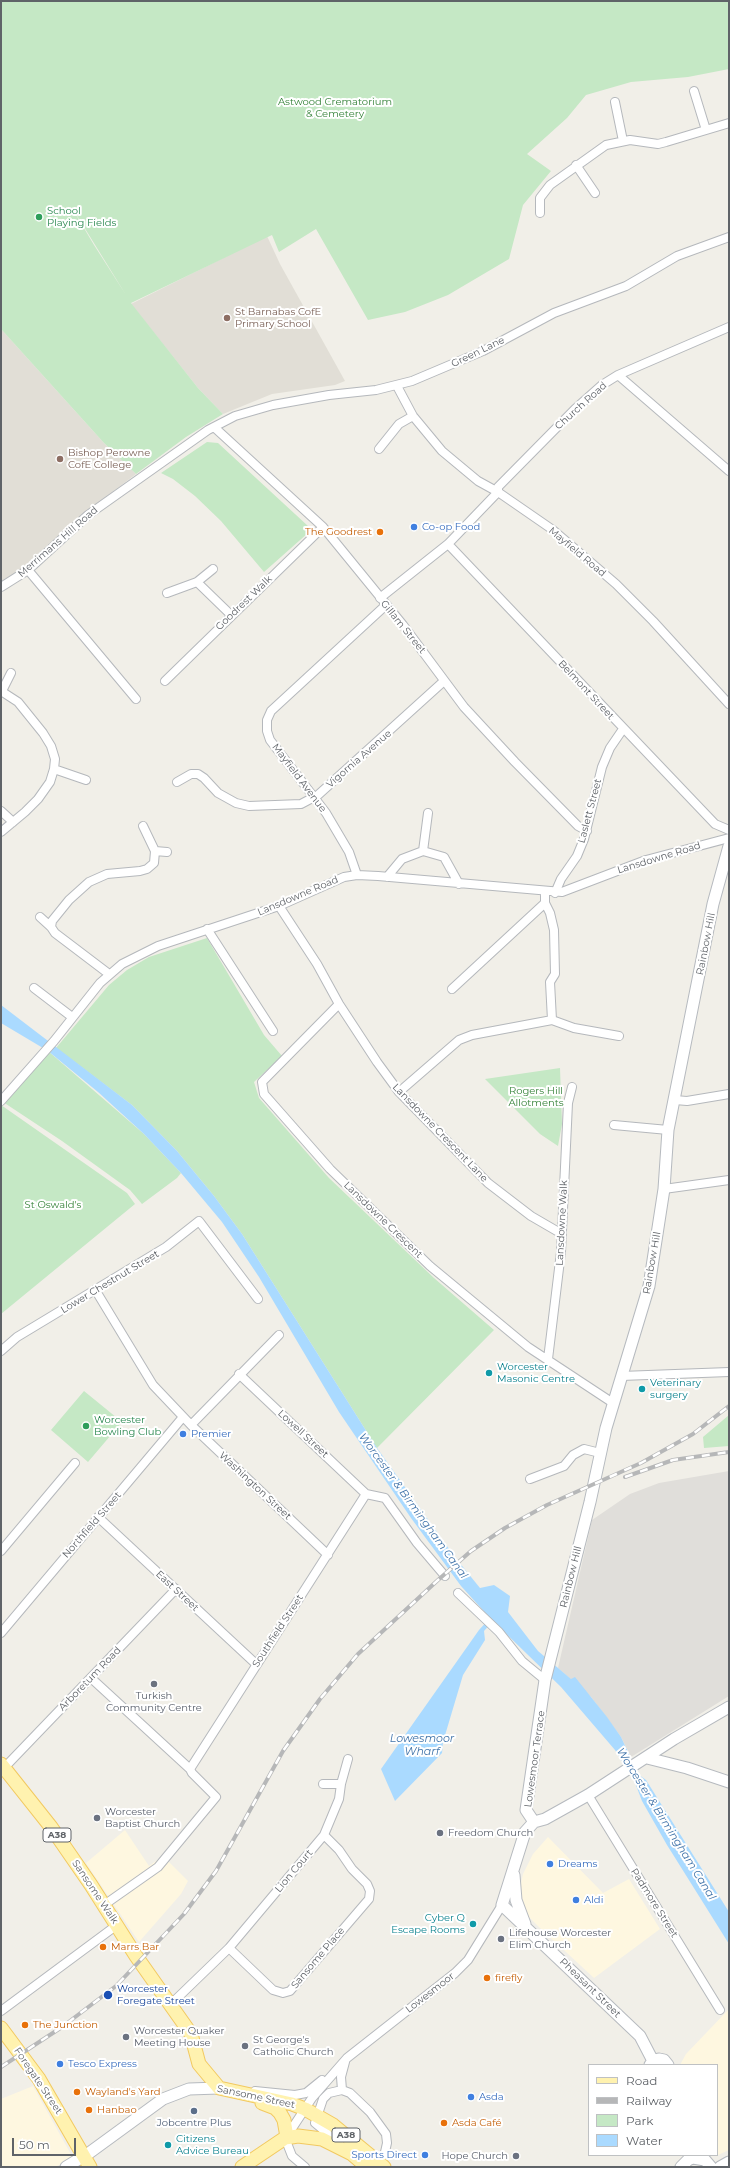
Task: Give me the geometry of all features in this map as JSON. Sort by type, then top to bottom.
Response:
[{"type":"main road","name":"Rainbow Hill","points":[[546,1678],[613,1403],[649,1286],[664,1189],[668,1130],[713,904],[729,846]]},
{"type":"main road","name":"Lowesmoor Terrace","points":[[502,1905],[524,1832],[534,1822],[526,1810],[546,1678]]},
{"type":"main road","points":[[534,1822],[545,1819],[588,1795],[644,1760],[674,1739],[729,1707]]},
{"type":"main road","points":[[644,1760],[687,1768],[729,1782]]},
{"type":"main road","name":"Sansome Walk","points":[[3,1766],[51,1827],[170,2005]]},
{"type":"main road","points":[[514,1866],[516,1900],[528,1930]]},
{"type":"main road","name":"Pheasant Street","points":[[502,1905],[640,2036],[652,2063],[659,2059],[664,2060],[667,2064]]},
{"type":"main road","name":"A38","points":[[170,2005],[191,2034],[199,2064],[225,2089],[275,2108],[284,2120],[286,2138],[298,2136],[317,2138],[377,2165]]},
{"type":"main road","name":"Foregate Street","points":[[1,2028],[39,2079],[87,2161]]},
{"type":"main road","name":"Sansome Street","points":[[66,2167],[87,2161],[163,2099],[189,2089],[225,2089],[305,2109]]},
{"type":"main road","name":"A38","points":[[305,2109],[332,2125],[377,2165]]},
{"type":"main road","points":[[242,2167],[286,2138]]},
{"type":"main road","points":[[681,2167],[693,2157],[705,2160],[711,2167]]},
{"type":"main road","points":[[720,2167],[729,2162]]},
{"type":"street","points":[[694,91],[706,130]]},
{"type":"street","points":[[615,102],[623,141]]},
{"type":"street","points":[[540,213],[539,204],[544,192],[576,165],[606,145],[623,141],[658,144],[729,123]]},
{"type":"street","points":[[576,165],[595,193]]},
{"type":"street","name":"Green Lane","points":[[214,427],[248,411],[329,395],[397,386],[483,351],[554,313],[626,286],[677,256],[729,237]]},
{"type":"street","name":"Church Road","points":[[380,598],[448,544],[498,492],[498,487],[575,409],[602,385],[618,376],[729,327]]},
{"type":"street","points":[[618,376],[729,472]]},
{"type":"street","name":"Mayfield Road","points":[[397,386],[413,416],[442,451],[478,480],[553,530],[616,584],[653,621],[729,704]]},
{"type":"street","points":[[379,449],[399,424],[413,416]]},
{"type":"street","name":"Gillam Street","points":[[214,427],[323,527],[403,625],[464,707],[515,762],[578,826],[587,831]]},
{"type":"street","name":"Merrimans Hill Road","points":[[1,588],[28,570],[88,515],[214,427]]},
{"type":"street","name":"Goodrest Walk","points":[[165,681],[323,527]]},
{"type":"street","name":"Belmont Street","points":[[448,544],[715,824],[729,830]]},
{"type":"street","points":[[167,593],[197,582],[213,569]]},
{"type":"street","points":[[28,570],[136,699]]},
{"type":"street","points":[[197,582],[231,615]]},
{"type":"street","name":"Mayfield Avenue","points":[[357,875],[349,852],[314,798],[270,740],[267,731],[267,720],[271,711],[386,605]]},
{"type":"street","points":[[1,832],[38,799],[50,782],[55,759],[51,746],[43,733],[18,702],[1,691],[11,673]]},
{"type":"street","name":"Vigornia Avenue","points":[[177,782],[190,774],[198,774],[226,799],[236,804],[249,806],[301,804],[314,798],[444,681]]},
{"type":"street","name":"Laslett Street","points":[[555,892],[561,879],[577,856],[587,831],[602,767],[610,748],[623,729]]},
{"type":"street","points":[[54,769],[86,780]]},
{"type":"street","points":[[1,811],[13,822]]},
{"type":"street","points":[[423,851],[428,813]]},
{"type":"street","points":[[51,927],[52,922],[69,900],[89,882],[107,874],[147,869],[154,863],[156,851],[143,826]]},
{"type":"street","name":"Lansdowne Road","points":[[1,1101],[45,1052],[72,1017],[109,974],[134,957],[207,929],[279,906],[344,877],[357,875],[387,877],[555,892],[573,889],[646,860],[729,838]]},
{"type":"street","points":[[156,851],[166,852]]},
{"type":"street","points":[[387,877],[402,858],[423,851],[444,857],[459,884]]},
{"type":"street","points":[[545,892],[545,903],[550,913],[554,930],[555,974],[550,982],[552,1020]]},
{"type":"street","points":[[452,989],[545,903]]},
{"type":"street","name":"Lansdowne Crescent Lane","points":[[279,906],[317,964],[339,1004],[377,1062],[399,1092],[488,1183],[531,1216],[562,1234]]},
{"type":"street","points":[[40,916],[55,933],[109,974]]},
{"type":"street","points":[[207,929],[273,1030]]},
{"type":"street","points":[[34,988],[72,1017]]},
{"type":"street","name":"Lansdowne Crescent","points":[[339,1004],[262,1082],[264,1094],[330,1169],[430,1266],[528,1347],[613,1403]]},
{"type":"street","points":[[399,1092],[459,1040],[472,1035],[552,1020],[574,1028],[619,1036]]},
{"type":"street","name":"Lansdowne Walk","points":[[548,1359],[556,1308],[562,1234],[568,1103],[572,1087]]},
{"type":"street","points":[[675,1100],[687,1101],[729,1094]]},
{"type":"street","points":[[614,1125],[668,1130]]},
{"type":"street","points":[[664,1189],[729,1180]]},
{"type":"street","name":"Lower Chestnut Street","points":[[1,1351],[17,1337],[96,1291],[166,1247],[199,1221],[258,1299]]},
{"type":"street","name":"Washington Street","points":[[96,1291],[153,1385],[190,1425],[328,1555]]},
{"type":"street","points":[[190,1425],[279,1335]]},
{"type":"street","points":[[621,1376],[729,1372]]},
{"type":"street","name":"Lowell Street","points":[[239,1374],[366,1494]]},
{"type":"street","name":"Northfield Street","points":[[1,1634],[183,1417]]},
{"type":"street","points":[[530,1479],[564,1466],[573,1455],[584,1449],[600,1453]]},
{"type":"street","points":[[1,1552],[76,1463]]},
{"type":"street","points":[[366,1494],[385,1498],[416,1543],[445,1576]]},
{"type":"street","name":"Southfield Street","points":[[190,1769],[366,1494]]},
{"type":"street","name":"East Street","points":[[98,1517],[256,1664]]},
{"type":"street","name":"Arboretum Road","points":[[3,1766],[91,1678],[176,1589]]},
{"type":"street","points":[[458,1593],[499,1632],[522,1661],[546,1678]]},
{"type":"street","points":[[91,1678],[190,1769],[192,1773],[216,1797],[158,1867],[104,1905]]},
{"type":"street","name":"Lion Court","points":[[229,1948],[324,1835],[339,1799],[341,1784],[348,1759]]},
{"type":"street","points":[[323,1784],[341,1784]]},
{"type":"street","name":"Padmore Street","points":[[588,1795],[720,2010]]},
{"type":"street","name":"Sansome Place","points":[[229,1948],[273,1990],[283,1993],[290,1991],[369,1899],[370,1891],[367,1884],[352,1869],[339,1850],[324,1835]]},
{"type":"street","name":"Lowesmoor","points":[[225,2089],[260,2091],[295,2096],[306,2093],[347,2058],[455,1973],[468,1960],[502,1905]]},
{"type":"street","points":[[1,2011],[117,1925]]},
{"type":"street","points":[[170,2005],[229,1948]]},
{"type":"street","points":[[342,2090],[341,2077],[347,2058]]},
{"type":"street","name":"Lowesmoor","points":[[286,2138],[305,2109],[340,2065]]},
{"type":"street","points":[[352,2154],[316,2125],[320,2105],[327,2095],[333,2091],[342,2090],[350,2093],[370,2112],[386,2134],[388,2143],[385,2152],[377,2165]]},
{"type":"street","points":[[286,2138],[292,2156],[306,2167]]},
{"type":"shaded area","name":"St Barnabas CofE Primary School","points":[[267,236],[280,264],[345,381],[335,385],[272,394],[223,414],[198,388],[131,304]]},
{"type":"shaded area","name":"Bishop Perowne CofE College","points":[[1,329],[104,443],[136,474],[68,526],[30,565],[1,581]]},
{"type":"shaded area","points":[[729,1471],[729,1696],[631,1757],[621,1737],[591,1697],[558,1668],[592,1520],[630,1494],[659,1483]]},
{"type":"shaded area","points":[[125,1830],[149,1866],[163,1856],[188,1881],[181,1894],[139,1942],[86,1863]]},
{"type":"shaded area","points":[[548,1837],[603,1893],[629,1879],[660,1929],[594,1978],[528,1916],[521,1901],[520,1888],[523,1874],[533,1854]]},
{"type":"shaded area","points":[[729,2009],[729,2150],[718,2155],[718,2064],[681,2064],[686,2054]]},
{"type":"shaded area","points":[[33,2086],[73,2158],[55,2167],[1,2167],[1,2099]]},
{"type":"green space","name":"Astwood Crematorium & Cemetery","points":[[1,1],[729,1],[729,69],[688,77],[631,82],[586,95],[567,118],[527,154],[551,171],[523,205],[509,259],[448,295],[405,312],[368,320],[316,229],[279,252],[272,235],[131,303],[198,388],[223,414],[186,437],[136,474],[104,443],[1,329]],"holes":[[[75,213],[76,214],[126,295]]]},
{"type":"green space","points":[[207,442],[218,443],[308,526],[308,533],[264,572],[221,521],[195,496],[173,479],[161,473]]},
{"type":"green space","points":[[207,938],[264,1035],[282,1056],[254,1082],[259,1098],[329,1178],[434,1278],[494,1330],[377,1448],[242,1234],[214,1196],[177,1151],[132,1105],[56,1048],[109,985],[127,970],[149,957]]},
{"type":"green space","points":[[48,1051],[144,1134],[181,1173],[177,1178],[142,1204],[130,1190],[62,1141],[3,1102]]},
{"type":"green space","name":"Rogers Hill Allotments","points":[[560,1068],[562,1124],[558,1146],[540,1134],[485,1079]]},
{"type":"green space","name":"St Oswald's","points":[[1,1105],[127,1193],[135,1204],[1,1314]]},
{"type":"green space","name":"Worcester Bowling Club","points":[[84,1391],[122,1422],[88,1462],[51,1430]]},
{"type":"green space","points":[[729,1415],[729,1446],[704,1448],[703,1437]]},
{"type":"water","points":[[1,1005],[132,1105],[177,1151],[214,1196],[242,1234],[377,1448],[454,1556],[480,1588],[494,1585],[510,1596],[508,1612],[538,1651],[571,1679],[575,1677],[621,1737],[639,1775],[646,1780],[729,1912],[729,1944],[667,1845],[642,1801],[634,1780],[615,1750],[561,1687],[493,1621],[484,1631],[485,1640],[463,1675],[443,1742],[442,1753],[395,1801],[381,1769],[479,1630],[490,1618],[461,1586],[411,1518],[339,1412],[259,1277],[222,1222],[181,1173],[144,1134],[98,1092],[48,1051],[1,1023]]},
{"type":"railway","points":[[1,2067],[62,2027],[116,1986],[184,1914],[216,1871],[283,1751],[320,1699],[358,1654],[438,1580],[471,1551],[505,1528],[547,1505],[641,1463],[693,1434],[729,1406]]},
{"type":"railway","points":[[625,1477],[673,1460],[729,1452]]},
{"type":"place","name":"School Playing Fields","points":[[39,217]]},
{"type":"place","name":"St Barnabas CofE Primary School","points":[[227,318]]},
{"type":"place","name":"Bishop Perowne CofE College","points":[[60,459]]},
{"type":"place","name":"Co-op Food","points":[[414,527]]},
{"type":"place","name":"The Goodrest","points":[[380,532]]},
{"type":"place","name":"Worcester Masonic Centre","points":[[489,1373]]},
{"type":"place","name":"Veterinary surgery","points":[[642,1389]]},
{"type":"place","name":"Worcester Bowling Club","points":[[86,1426]]},
{"type":"place","name":"Premier","points":[[183,1434]]},
{"type":"place","name":"Turkish Community Centre","points":[[154,1684]]},
{"type":"place","name":"Worcester Baptist Church","points":[[97,1818]]},
{"type":"place","name":"Freedom Church","points":[[440,1833]]},
{"type":"place","name":"Dreams","points":[[550,1864]]},
{"type":"place","name":"Aldi","points":[[576,1900]]},
{"type":"place","name":"Cyber Q Escape Rooms","points":[[473,1924]]},
{"type":"place","name":"Lifehouse Worcester Elim Church","points":[[501,1939]]},
{"type":"place","name":"Marrs Bar","points":[[103,1947]]},
{"type":"place","name":"firefly","points":[[487,1978]]},
{"type":"place","name":"Worcester Foregate Street","points":[[108,1995]]},
{"type":"place","name":"The Junction","points":[[25,2025]]},
{"type":"place","name":"Worcester Quaker Meeting House","points":[[126,2037]]},
{"type":"place","name":"St George's Catholic Church","points":[[245,2046]]},
{"type":"place","name":"Tesco Express","points":[[60,2064]]},
{"type":"place","name":"Wayland's Yard","points":[[77,2092]]},
{"type":"place","name":"Asda","points":[[471,2097]]},
{"type":"place","name":"Hanbao","points":[[89,2110]]},
{"type":"place","name":"Jobcentre Plus","points":[[194,2111]]},
{"type":"place","name":"Asda Café","points":[[444,2123]]},
{"type":"place","name":"Citizens Advice Bureau","points":[[168,2145]]},
{"type":"place","name":"Sports Direct","points":[[425,2155]]},
{"type":"place","name":"Hope Church","points":[[516,2156]]},
{"type":"water label","name":"Worcester & Birmingham Canal","points":[[413,1506]]},
{"type":"water label","name":"Lowesmoor Wharf","points":[[422,1745]]},
{"type":"water label","name":"Worcester & Birmingham Canal","points":[[666,1824]]}]
